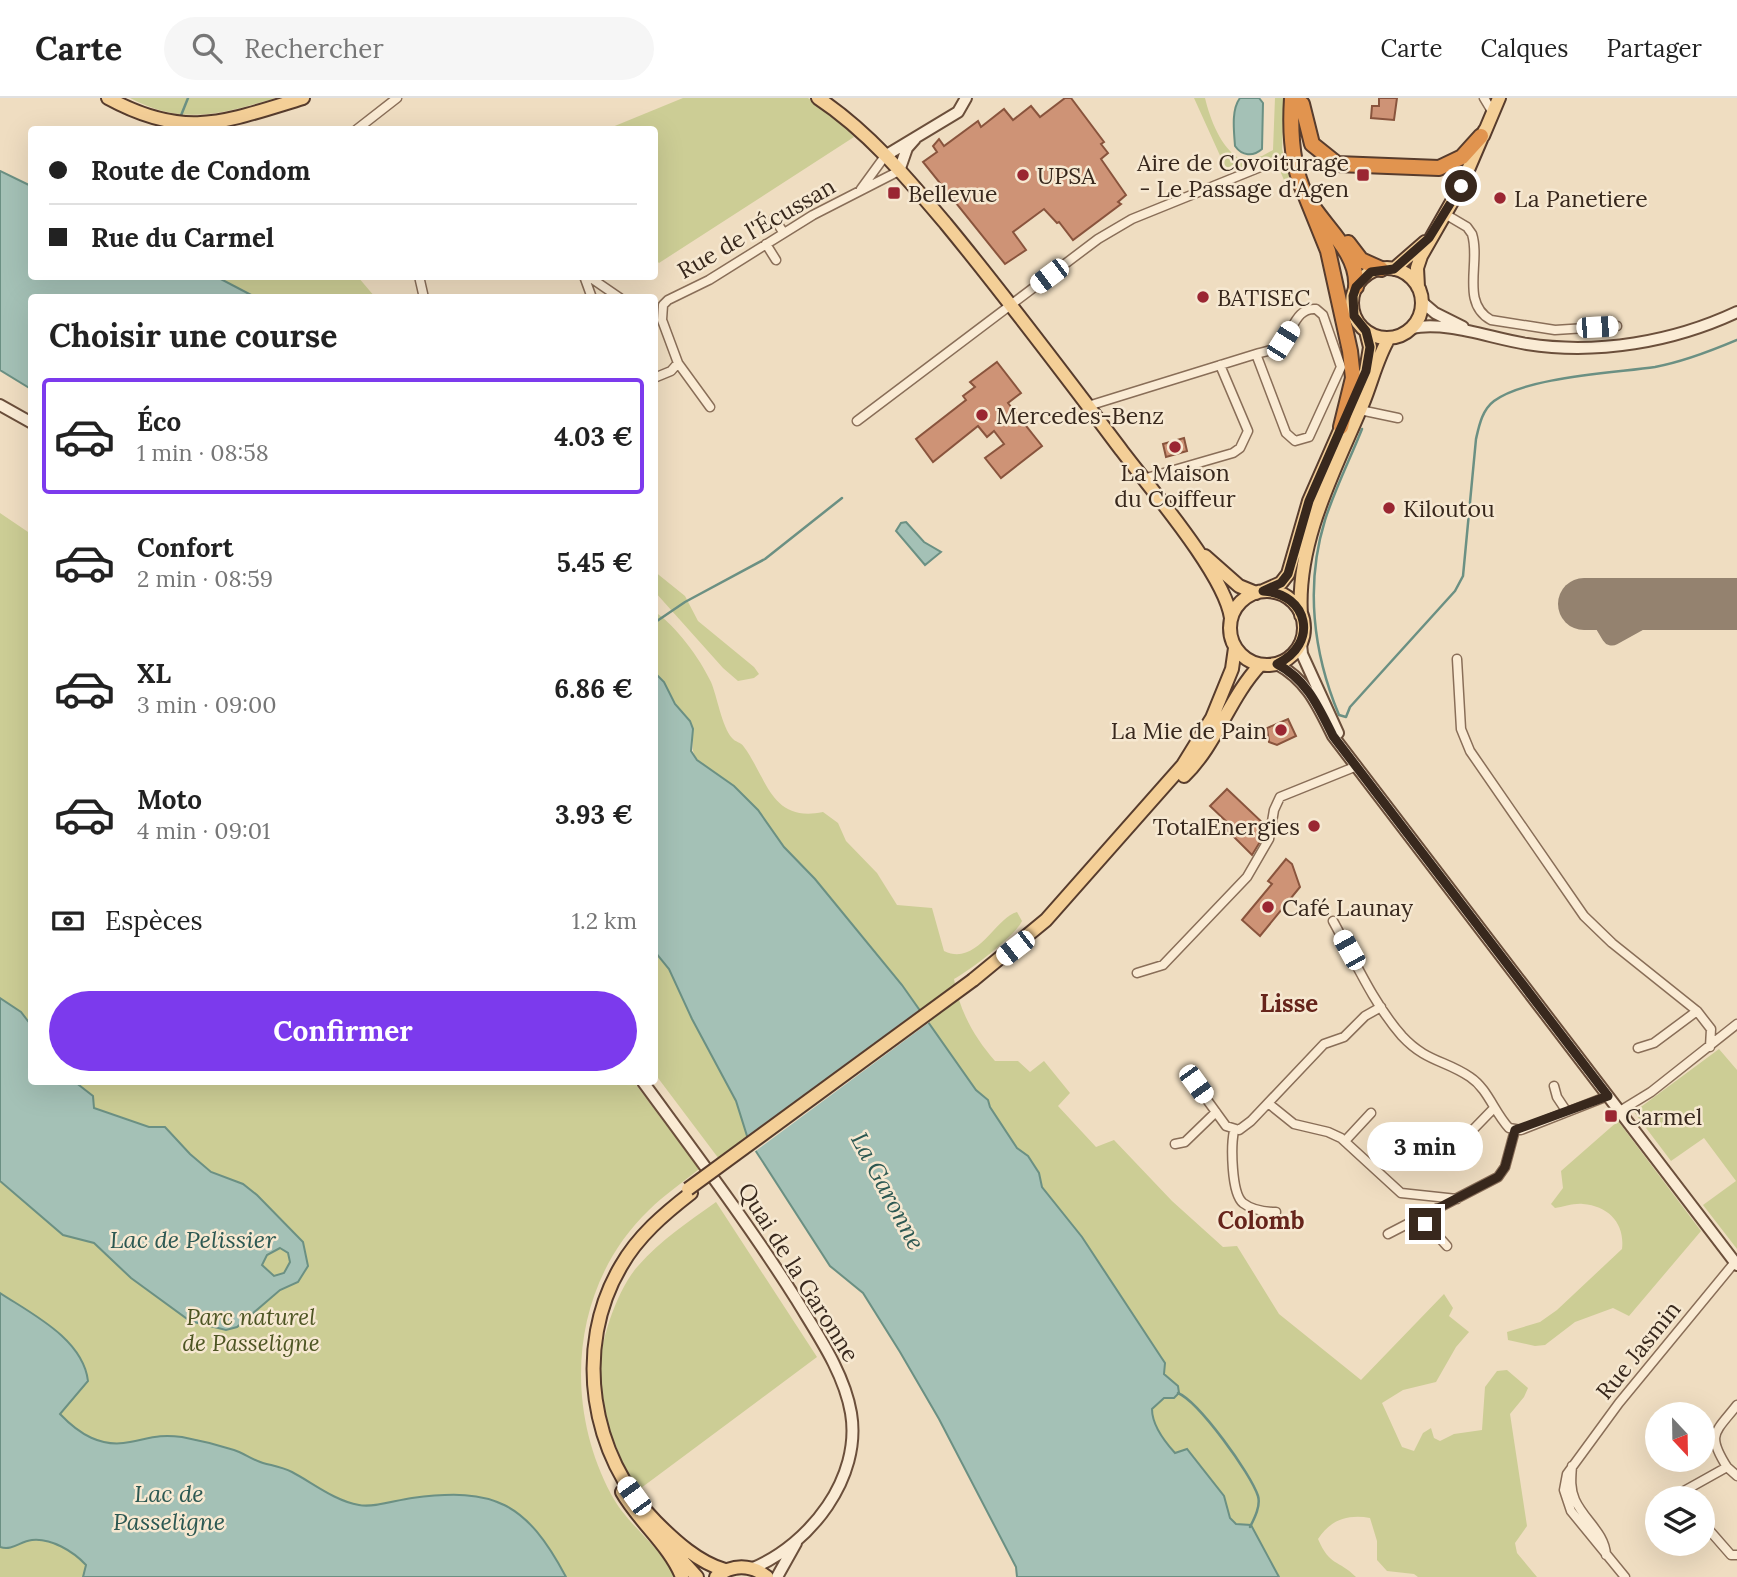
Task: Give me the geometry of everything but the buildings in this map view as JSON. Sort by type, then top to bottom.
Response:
[{"type":"highway","points":[[1299,100],[1312,144],[1338,164],[1439,168],[1462,158],[1482,135]]},
{"type":"highway","points":[[1299,100],[1293,146],[1305,194],[1328,251],[1350,351],[1353,378],[1341,427]]},
{"type":"highway","points":[[1299,100],[1301,145],[1313,193],[1361,260],[1388,269]]},
{"type":"highway","points":[[1305,194],[1348,256],[1355,272],[1356,287]]},
{"type":"main road","points":[[107,98],[149,117],[187,124],[213,123],[303,98]]},
{"type":"main road","points":[[818,98],[851,123],[899,170],[1011,305],[1192,544],[1225,598],[1231,618],[1231,639],[1235,648],[1242,656],[1260,665],[1277,664],[1295,652],[1301,643],[1303,634],[1300,590],[1321,503],[1381,352],[1390,338],[1411,328],[1417,320],[1422,302],[1417,268],[1429,238],[1445,214],[1499,98]]},
{"type":"main road","points":[[1231,618],[1236,607],[1259,592],[1281,583],[1288,574],[1309,501],[1366,371],[1370,347],[1366,331],[1354,316],[1353,296],[1356,287],[1362,278],[1388,269],[1429,238]]},
{"type":"main road","points":[[1388,269],[1412,279],[1418,287]]},
{"type":"main road","points":[[1366,331],[1390,338]]},
{"type":"main road","points":[[1192,544],[1239,586],[1286,597],[1301,615]]},
{"type":"main road","points":[[974,982],[1046,920],[1183,765],[1212,718],[1232,669],[1235,648]]},
{"type":"main road","points":[[682,1577],[663,1547],[635,1514],[618,1484],[597,1435],[589,1391],[592,1330],[604,1290],[628,1247],[656,1216],[974,982],[1050,922],[1157,802],[1188,773],[1212,740],[1241,687],[1260,665]]},
{"type":"main road","points":[[689,1191],[639,1240],[613,1280],[595,1338],[594,1391],[600,1422],[613,1461],[625,1484],[642,1508],[667,1532],[721,1574],[743,1567],[753,1568],[767,1577]]},
{"type":"main road","points":[[618,1484],[639,1512],[697,1577]]},
{"type":"street","points":[[361,126],[397,98]]},
{"type":"street","points":[[884,156],[958,112],[966,98]]},
{"type":"street","points":[[1484,98],[1493,113]]},
{"type":"street","points":[[899,170],[907,148],[925,131]]},
{"type":"street","name":"Rue de l'Écussan","points":[[860,191],[884,156]]},
{"type":"street","points":[[856,421],[1098,239],[1119,226],[1268,164]]},
{"type":"street","name":"Rue de l'Écussan","points":[[710,407],[678,363],[659,305],[709,280],[783,232],[899,170]]},
{"type":"street","points":[[1445,214],[1467,227],[1472,234],[1475,303],[1484,316],[1491,320],[1555,330],[1617,326]]},
{"type":"street","points":[[774,218],[783,232]]},
{"type":"street","points":[[766,243],[776,260]]},
{"type":"street","points":[[592,280],[614,294]]},
{"type":"street","points":[[1422,302],[1447,320],[1492,337]]},
{"type":"street","points":[[1088,406],[1279,345],[1305,310],[1316,309],[1323,315],[1341,367],[1309,437],[1295,441],[1286,433],[1256,354]]},
{"type":"street","points":[[1411,328],[1437,326],[1551,347],[1604,348],[1653,340],[1737,312]]},
{"type":"street","points":[[658,376],[671,371],[678,363]]},
{"type":"street","points":[[1143,479],[1233,453],[1240,448],[1248,430],[1220,365]]},
{"type":"street","points":[[0,405],[28,421]]},
{"type":"street","points":[[1360,410],[1398,418]]},
{"type":"street","points":[[1301,643],[1306,663],[1355,763]]},
{"type":"street","points":[[1457,659],[1461,729],[1465,742],[1565,891],[1594,927],[1697,1011],[1710,1029],[1710,1047]]},
{"type":"street","points":[[1277,664],[1291,671],[1304,684],[1333,736],[1736,1263]]},
{"type":"street","points":[[1137,973],[1163,965],[1247,877],[1266,847],[1276,803],[1280,797],[1355,763]]},
{"type":"street","points":[[1333,921],[1381,1007],[1409,1043],[1437,1063],[1471,1077],[1485,1091],[1504,1123],[1515,1130]]},
{"type":"street","points":[[1189,1075],[1226,1126],[1234,1130],[1243,1128],[1324,1044],[1344,1037],[1365,1016],[1381,1007]]},
{"type":"street","points":[[1639,1048],[1654,1043],[1697,1011]]},
{"type":"street","points":[[1620,1111],[1710,1047],[1737,1024]]},
{"type":"street","name":"Quai de la Garonne","points":[[645,1085],[686,1143],[718,1182],[806,1315],[834,1364],[851,1411],[852,1448],[843,1478],[835,1495],[801,1536],[776,1577]]},
{"type":"street","points":[[1554,1086],[1557,1097],[1567,1112]]},
{"type":"street","points":[[1515,1130],[1608,1096]]},
{"type":"street","points":[[1268,1103],[1294,1124],[1328,1132],[1345,1140],[1401,1193],[1457,1199]]},
{"type":"street","points":[[1461,1142],[1494,1108]]},
{"type":"street","points":[[1175,1144],[1185,1142],[1216,1112]]},
{"type":"street","points":[[1345,1140],[1371,1113]]},
{"type":"street","points":[[1234,1130],[1231,1148],[1239,1196],[1244,1203],[1264,1212],[1276,1212]]},
{"type":"street","points":[[1388,1234],[1457,1199],[1502,1172],[1515,1130]]},
{"type":"street","points":[[1421,1217],[1447,1245]]},
{"type":"street","name":"Rue Jasmin","points":[[1620,1576],[1571,1511],[1565,1499],[1565,1481],[1573,1463],[1736,1263]]},
{"type":"street","points":[[1737,1405],[1715,1435],[1715,1448],[1737,1476]]},
{"type":"street","points":[[1693,1486],[1727,1466]]},
{"type":"street","name":"Quai de la Garonne","points":[[753,1568],[769,1561],[801,1536]]},
{"type":"street","points":[[1715,1537],[1731,1555],[1737,1555]]},
{"type":"green space","points":[[130,98],[276,98],[237,109],[185,115],[149,107]]},
{"type":"green space","points":[[683,98],[808,98],[837,119],[854,137],[659,263],[658,126],[615,126]]},
{"type":"green space","points":[[1194,98],[1205,98],[1213,124],[1222,140],[1240,159],[1262,156],[1273,150],[1275,98],[1284,98],[1282,149],[1290,178],[1289,186],[1287,187],[1275,159],[1227,171]]},
{"type":"green space","points":[[223,280],[361,280],[372,294],[249,294]]},
{"type":"green space","name":"Parc naturel de Passeligne","points":[[0,513],[28,532],[28,1085],[636,1085],[699,1169],[649,1210],[623,1240],[604,1273],[590,1308],[583,1345],[581,1383],[585,1421],[595,1458],[618,1505],[661,1555],[676,1577],[0,1577]]},
{"type":"green space","points":[[658,574],[685,596],[698,621],[759,674],[754,678],[738,681],[658,595]]},
{"type":"green space","points":[[658,614],[687,643],[700,663],[711,682],[728,733],[744,747],[773,795],[792,811],[806,814],[823,812],[838,823],[846,841],[877,873],[897,905],[932,908],[944,951],[956,954],[976,947],[1009,916],[1017,912],[1022,921],[1011,935],[981,961],[954,979],[968,1023],[980,1042],[995,1061],[1018,1061],[1030,1072],[1044,1061],[1070,1093],[1058,1106],[1096,1147],[1114,1140],[1172,1201],[1223,1247],[1237,1246],[1279,1314],[1361,1380],[1444,1294],[1453,1308],[1449,1316],[1469,1332],[1456,1347],[1436,1382],[1403,1390],[1382,1403],[1402,1447],[1414,1451],[1423,1433],[1431,1428],[1434,1438],[1440,1441],[1454,1434],[1482,1430],[1485,1387],[1497,1371],[1507,1370],[1528,1388],[1510,1414],[1527,1526],[1515,1543],[1517,1553],[1537,1577],[1418,1577],[1414,1574],[1387,1571],[1377,1560],[1377,1541],[1370,1518],[1354,1517],[1334,1523],[1318,1539],[1331,1559],[1356,1577],[1279,1577],[1251,1525],[1235,1523],[1228,1513],[1221,1493],[1178,1456],[1160,1435],[1154,1423],[1152,1409],[1164,1398],[1174,1398],[1178,1386],[1164,1373],[1165,1363],[1082,1237],[1042,1187],[1039,1173],[1028,1156],[1017,1148],[988,1100],[976,1090],[902,985],[815,879],[696,757],[693,752],[690,721],[677,706],[658,676]]},
{"type":"green space","points":[[658,957],[669,969],[692,1019],[736,1101],[748,1139],[719,1159],[658,1078]]},
{"type":"green space","points":[[1719,1049],[1737,1070],[1737,1249],[1703,1205],[1736,1181],[1704,1138],[1671,1161],[1634,1112]]},
{"type":"green space","points":[[1618,1121],[1701,1231],[1629,1316],[1613,1308],[1575,1322],[1545,1345],[1535,1346],[1508,1340],[1507,1332],[1540,1322],[1557,1310],[1622,1249],[1618,1224],[1608,1213],[1592,1205],[1555,1208],[1551,1204],[1563,1188],[1561,1171]]},
{"type":"green space","points":[[716,1202],[817,1357],[637,1491],[617,1449],[600,1390],[600,1362],[606,1333],[616,1302],[638,1266],[665,1240]]},
{"type":"water","points":[[1240,98],[1259,98],[1263,103],[1262,149],[1259,152],[1244,153],[1235,146],[1234,115]]},
{"type":"water","points":[[0,171],[28,185],[28,280],[223,280],[249,294],[28,294],[28,387],[0,370]]},
{"type":"water","points":[[906,522],[924,542],[941,552],[925,565],[896,531],[901,523]]},
{"type":"water","name":"La Garonne","points":[[658,676],[675,704],[690,721],[693,729],[691,751],[697,760],[734,786],[758,810],[784,847],[815,879],[902,985],[976,1090],[988,1100],[1017,1148],[1028,1156],[1039,1173],[1042,1187],[1082,1237],[1165,1363],[1164,1374],[1178,1386],[1179,1393],[1174,1398],[1164,1398],[1152,1409],[1160,1433],[1175,1453],[1187,1449],[1224,1496],[1230,1518],[1236,1524],[1251,1525],[1279,1577],[1017,1577],[1016,1567],[939,1419],[900,1352],[863,1293],[830,1266],[748,1139],[736,1101],[692,1019],[669,969],[658,956]]},
{"type":"water","name":"Lac de Pelissier","points":[[0,998],[21,1012],[28,1021],[28,1085],[79,1085],[93,1096],[94,1108],[149,1127],[165,1127],[211,1172],[243,1184],[257,1195],[303,1242],[308,1266],[298,1282],[280,1290],[237,1327],[226,1330],[190,1321],[131,1278],[94,1243],[63,1235],[0,1181]],"holes":[[[280,1248],[288,1253],[290,1262],[284,1273],[274,1276],[262,1265],[267,1255]]]},
{"type":"water","name":"Lac de Passeligne","points":[[0,1293],[41,1319],[77,1352],[88,1381],[60,1414],[91,1438],[119,1443],[174,1436],[208,1443],[288,1470],[333,1496],[359,1505],[441,1495],[486,1498],[505,1505],[537,1531],[566,1577],[83,1577],[86,1565],[68,1550],[54,1543],[32,1540],[9,1548],[0,1547]]},
{"type":"pier","points":[[925,1011],[931,1021],[753,1153],[746,1143]]},
{"type":"waterway","points":[[180,118],[188,98]]},
{"type":"waterway","points":[[1362,429],[1325,520],[1315,569],[1315,619],[1323,668],[1339,715],[1346,717],[1350,707],[1455,591],[1463,576],[1476,439],[1482,418],[1494,401],[1508,393],[1548,381],[1665,365],[1737,340]]},
{"type":"waterway","points":[[658,620],[685,602],[765,559],[842,498]]},
{"type":"waterway","points":[[1178,1393],[1211,1424],[1253,1486],[1259,1504],[1250,1527]]},
{"type":"taxiway","points":[[1632,604],[1622,599],[1613,602],[1606,609],[1603,620],[1612,635],[1659,609],[1678,604]]},
{"type":"runway","points":[[1584,604],[1737,604]]},
{"type":"place","name":"UPSA","points":[[1023,175]]},
{"type":"place","name":"Aire de Covoiturage - Le Passage d'Agen","points":[[1363,175]]},
{"type":"place","name":"Bellevue","points":[[894,193]]},
{"type":"place","name":"La Panetiere","points":[[1500,198]]},
{"type":"place","name":"BATISEC","points":[[1203,297]]},
{"type":"place","name":"Mercedes-Benz","points":[[982,415]]},
{"type":"place","name":"La Maison du Coiffeur","points":[[1175,447]]},
{"type":"place","name":"Kiloutou","points":[[1389,508]]},
{"type":"place","name":"La Mie de Pain","points":[[1281,730]]},
{"type":"place","name":"TotalEnergies","points":[[1314,826]]},
{"type":"place","name":"Café Launay","points":[[1268,907]]},
{"type":"place","name":"Carmel","points":[[1611,1116]]},
{"type":"district","name":"Lisse","points":[[1289,1003]]},
{"type":"district","name":"Colomb","points":[[1261,1220]]},
{"type":"route","points":[[1425,1224],[1421,1217],[1498,1177],[1505,1167],[1515,1130],[1535,1125],[1608,1096],[1333,736],[1315,700],[1298,676],[1277,664],[1295,652],[1301,643],[1304,624],[1296,605],[1275,592],[1263,591],[1281,583],[1288,574],[1309,501],[1363,381],[1370,347],[1366,331],[1354,316],[1352,306],[1356,287],[1362,278],[1371,272],[1394,269],[1429,238],[1461,186]]}]
